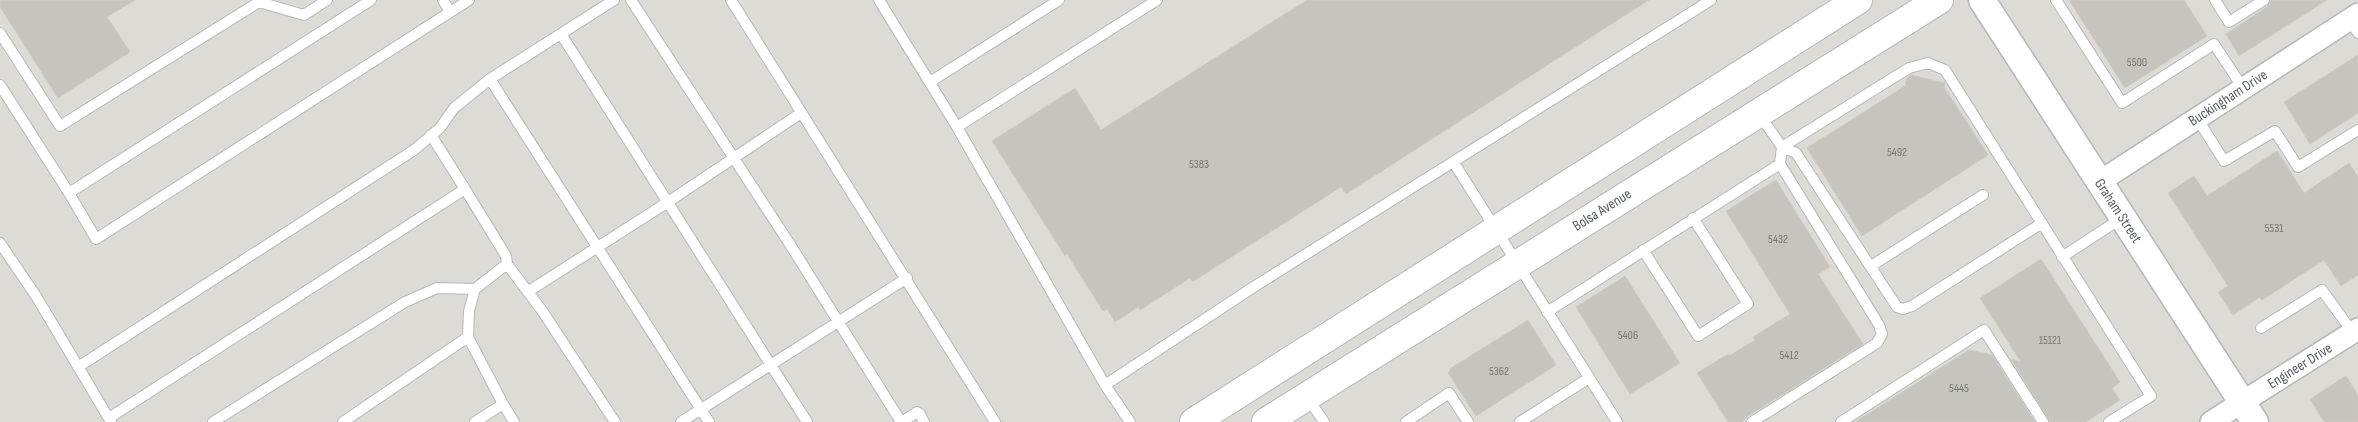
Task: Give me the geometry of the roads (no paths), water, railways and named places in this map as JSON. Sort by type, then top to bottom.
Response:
[{"type":"main road","points":[[1194,422],[1858,0]]},
{"type":"main road","name":"Bolsa Avenue","points":[[1266,422],[1939,0]]},
{"type":"street","name":"Graham Street","points":[[1982,0],[2249,412]]},
{"type":"street","name":"Buckingham Drive","points":[[2099,182],[2243,88],[2355,22]]},
{"type":"street","name":"Engineer Drive","points":[[2211,422],[2249,412],[2356,331]]},
{"type":"lane","points":[[0,33],[60,126],[259,2],[304,15],[327,0]]},
{"type":"lane","points":[[69,193],[371,0]]},
{"type":"lane","points":[[443,0],[450,12]]},
{"type":"lane","points":[[0,84],[96,239],[469,0]]},
{"type":"lane","points":[[78,367],[414,150],[440,128],[454,108],[490,79],[614,0]]},
{"type":"lane","points":[[631,0],[839,321],[901,422],[916,412],[920,414],[924,422]]},
{"type":"lane","points":[[731,0],[907,278],[995,422]]},
{"type":"lane","points":[[930,82],[1059,0]]},
{"type":"lane","points":[[957,127],[1158,0]]},
{"type":"lane","points":[[1106,384],[1252,288],[1711,0]]},
{"type":"lane","points":[[2056,0],[2122,103],[2214,44],[2243,88]]},
{"type":"lane","points":[[2215,0],[2229,22],[2264,0]]},
{"type":"lane","points":[[882,1],[1130,422]]},
{"type":"lane","points":[[561,34],[807,422]]},
{"type":"lane","points":[[1782,147],[1909,68],[1928,63],[1945,70],[2151,396],[2109,422]]},
{"type":"lane","points":[[490,79],[709,422]]},
{"type":"lane","points":[[529,291],[668,202],[801,113]]},
{"type":"lane","points":[[1758,113],[1782,147],[1796,153],[1897,307],[1912,306],[2042,223]]},
{"type":"lane","points":[[2197,118],[2224,161],[2275,131],[2298,167],[2358,130]]},
{"type":"lane","points":[[431,135],[506,256],[507,264],[529,291],[615,422]]},
{"type":"lane","points":[[1752,422],[1877,343],[1882,334],[1879,325],[1780,164],[1782,147]]},
{"type":"lane","points":[[1454,162],[1495,231],[1617,422]]},
{"type":"lane","points":[[1547,312],[1780,164]]},
{"type":"lane","points":[[0,244],[36,296],[110,420],[465,189]]},
{"type":"lane","points":[[1871,266],[1983,195]]},
{"type":"lane","points":[[1643,250],[1698,336],[1748,304],[1693,218]]},
{"type":"lane","points":[[2062,257],[2122,218]]},
{"type":"lane","points":[[507,264],[475,289],[469,311],[468,337],[514,422]]},
{"type":"lane","points":[[681,422],[907,278]]},
{"type":"lane","points":[[213,422],[405,302],[437,288],[475,289]]},
{"type":"lane","points":[[2261,328],[2322,290],[2356,331]]},
{"type":"lane","points":[[1841,422],[1984,330],[2043,422]]},
{"type":"lane","points":[[343,422],[468,337]]},
{"type":"lane","points":[[1520,422],[1589,378]]},
{"type":"lane","points":[[1406,422],[1449,393],[1468,422]]},
{"type":"lane","points":[[1306,396],[1324,422]]},
{"type":"lane","points":[[475,422],[503,404]]}]
